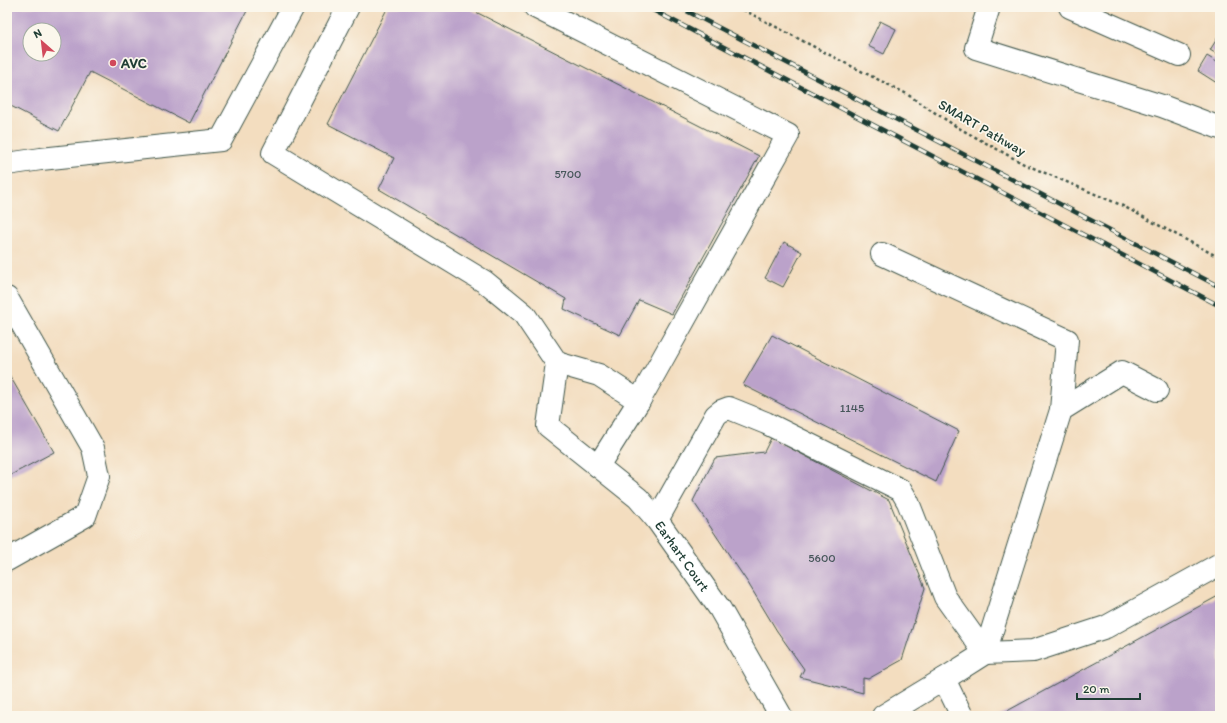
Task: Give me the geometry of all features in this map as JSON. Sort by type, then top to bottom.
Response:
[{"type":"street","points":[[7,164],[41,158],[220,140],[293,7]]},
{"type":"street","points":[[348,7],[273,153],[485,282],[524,314],[557,363],[599,375],[639,401]]},
{"type":"street","points":[[535,7],[788,135],[639,401],[598,466]]},
{"type":"street","points":[[989,7],[976,48],[1162,106],[1220,128]]},
{"type":"street","points":[[1070,7],[1179,55]]},
{"type":"street","points":[[882,254],[1068,340],[1061,410],[985,653]]},
{"type":"street","points":[[7,298],[93,448],[99,476],[85,516],[7,560]]},
{"type":"street","name":"Earhart Court","points":[[557,363],[548,426],[638,498],[657,520],[720,609],[781,716]]},
{"type":"street","points":[[1061,410],[1122,372],[1157,390]]},
{"type":"street","points":[[657,520],[716,415],[729,408],[766,423],[901,490],[908,502],[945,597],[985,653]]},
{"type":"street","points":[[883,716],[985,653],[1033,651],[1106,626],[1220,564]]},
{"type":"street","points":[[944,679],[962,716]]},
{"type":"path","name":"SMART Pathway","points":[[738,7],[844,63],[905,93],[957,127],[1024,164],[1122,205],[1220,258]]},
{"type":"building","name":"AVC","points":[[7,7],[249,7],[189,123],[90,72],[59,131],[7,104]]},
{"type":"building","points":[[388,7],[466,7],[759,156],[672,314],[639,300],[620,335],[564,309],[566,299],[379,189],[394,158],[328,124]]},
{"type":"building","points":[[880,21],[896,29],[884,54],[868,46]]},
{"type":"building","points":[[1220,34],[1220,56],[1210,50]]},
{"type":"building","points":[[1207,56],[1220,64],[1220,85],[1198,71]]},
{"type":"building","points":[[784,242],[802,252],[783,287],[765,278]]},
{"type":"building","points":[[772,335],[959,431],[936,482],[743,385]]},
{"type":"building","points":[[7,371],[54,452],[7,477]]},
{"type":"building","points":[[771,438],[889,500],[925,588],[902,660],[868,679],[863,678],[863,693],[800,677],[804,669],[777,631],[748,583],[693,501],[715,458],[764,452]]},
{"type":"building","points":[[1220,595],[1220,716],[998,716]]},
{"type":"railway","points":[[647,7],[1220,306]]},
{"type":"railway","points":[[679,7],[1220,287]]},
{"type":"place","name":"AVC","points":[[113,63]]}]
